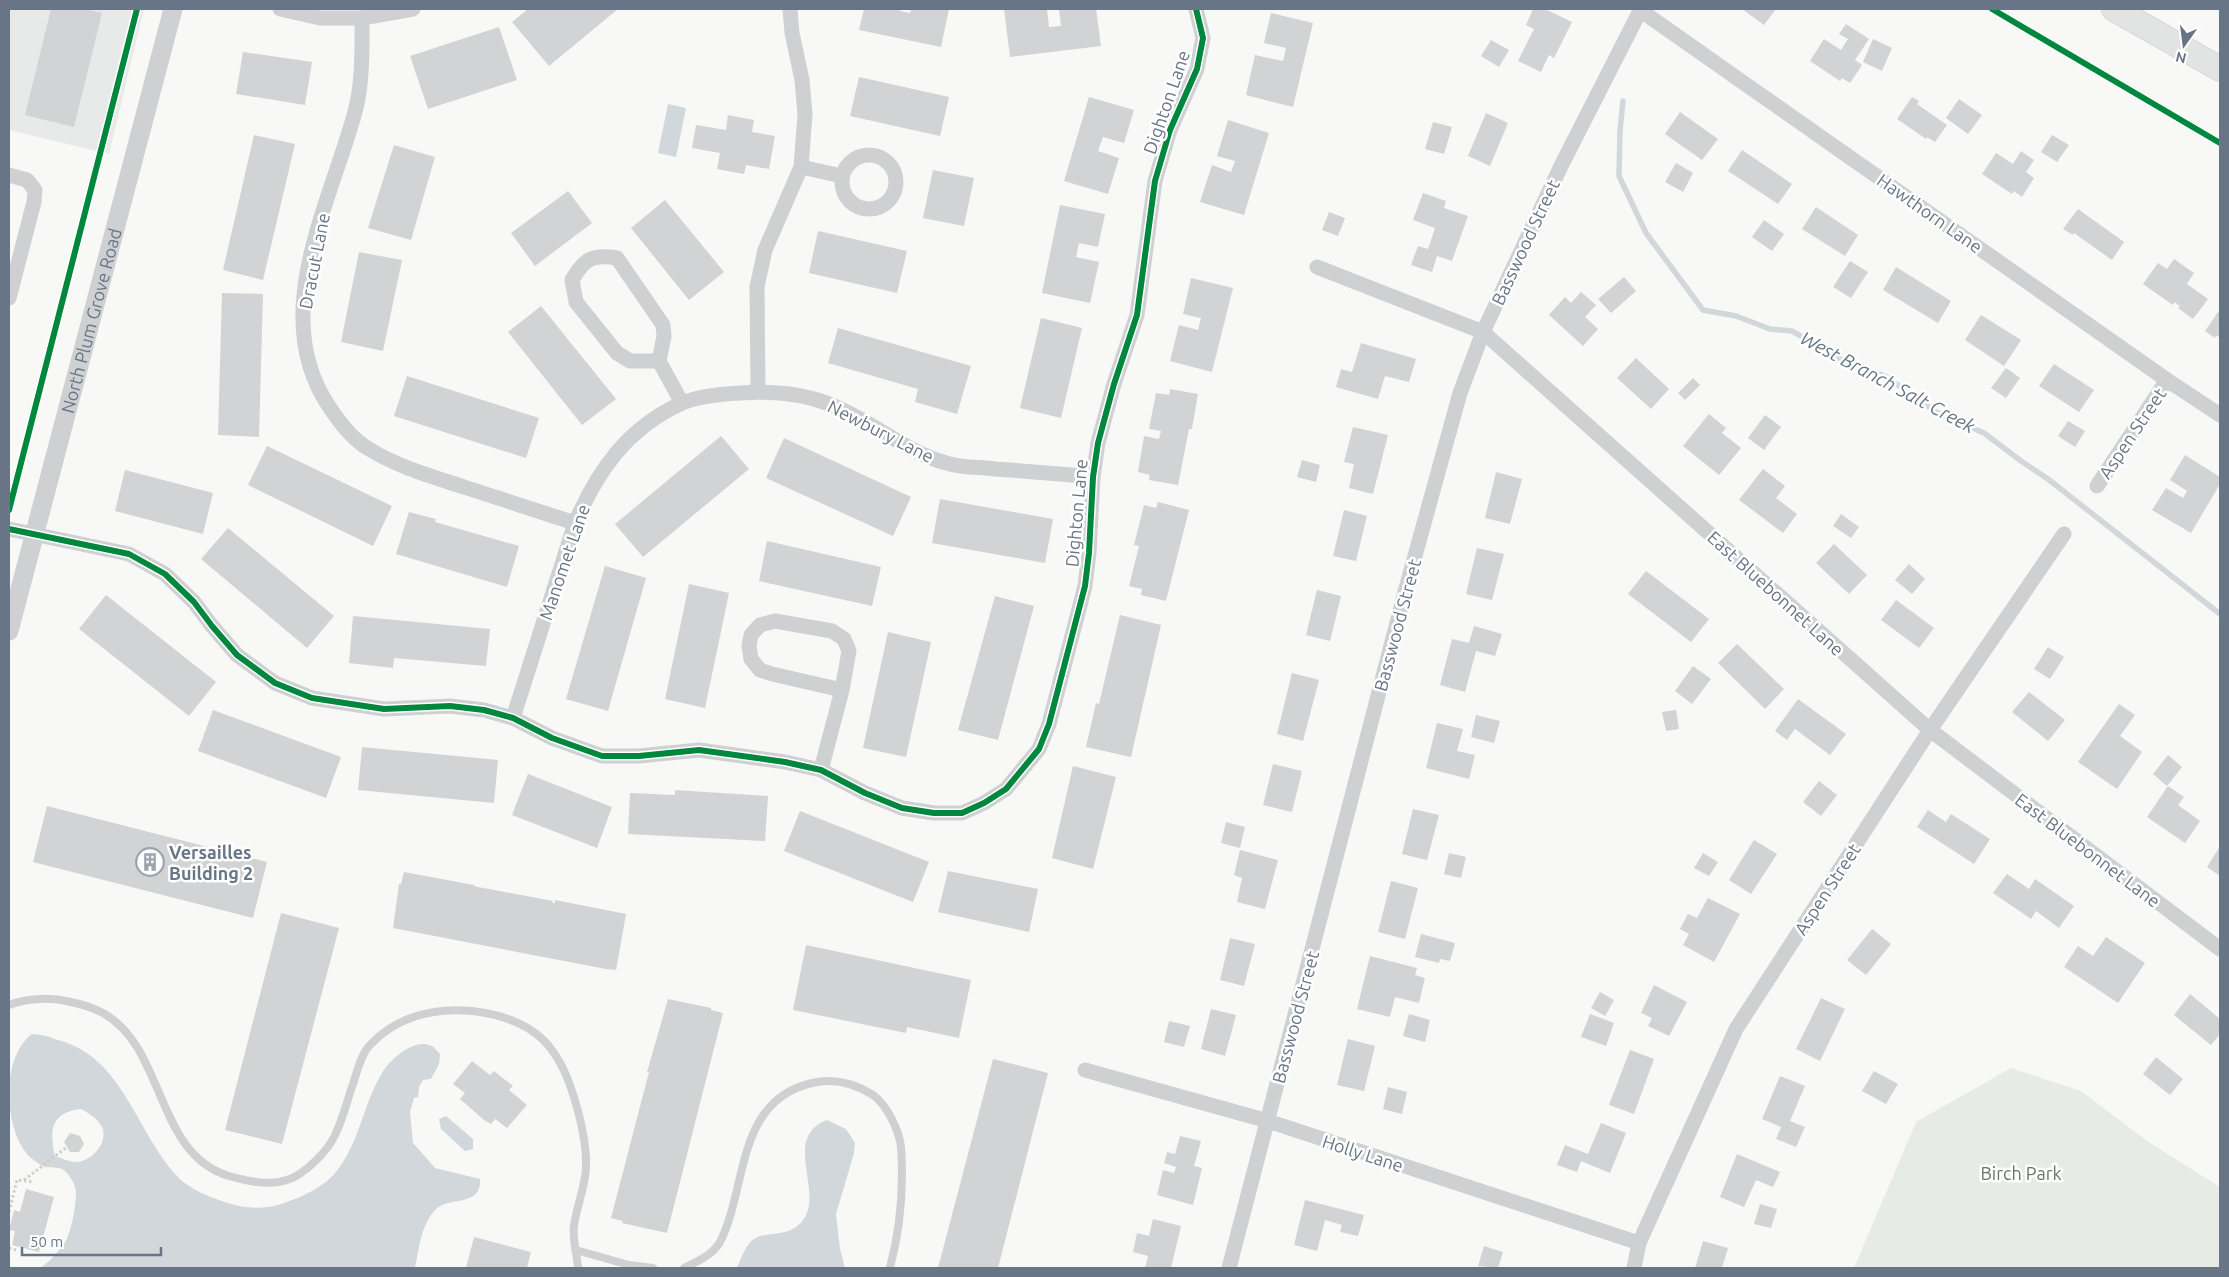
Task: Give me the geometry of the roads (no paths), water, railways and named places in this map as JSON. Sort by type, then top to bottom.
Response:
[{"type":"main road","points":[[2114,9],[2220,69]]},
{"type":"street","name":"North Plum Grove Road","points":[[9,632],[173,9]]},
{"type":"street","points":[[280,9],[320,18],[362,18],[413,9]]},
{"type":"street","points":[[758,391],[757,287],[765,250],[801,167],[805,114],[802,80],[792,33],[790,9]]},
{"type":"street","name":"Dighton Lane","points":[[9,530],[129,554],[165,574],[194,602],[237,655],[275,683],[312,698],[384,709],[450,706],[484,710],[513,718],[552,738],[602,756],[639,756],[699,750],[785,762],[822,770],[865,794],[893,804],[934,814],[962,813],[984,803],[1006,789],[1039,749],[1049,724],[1084,586],[1090,553],[1093,477],[1098,443],[1114,384],[1137,315],[1155,181],[1170,130],[1197,69],[1203,38],[1196,9]]},
{"type":"street","name":"Basswood Street","points":[[1229,1268],[1408,583],[1460,393],[1483,332],[1560,166],[1640,9]]},
{"type":"street","name":"Hawthorn Lane","points":[[1640,9],[2167,380],[2220,415]]},
{"type":"street","name":"Dracut Lane","points":[[362,18],[362,54],[356,110],[327,193],[311,255],[303,298],[305,345],[309,366],[316,384],[339,421],[368,448],[421,473],[575,523]]},
{"type":"street","points":[[801,167],[842,176]]},
{"type":"street","points":[[9,175],[27,180],[35,190],[34,202],[9,298]]},
{"type":"street","points":[[659,361],[630,361],[617,353],[611,346],[576,302],[572,280],[581,264],[601,256],[617,258],[663,325],[664,336],[659,361],[682,403]]},
{"type":"street","name":"East Bluebonnet Lane","points":[[1317,267],[1483,332],[1930,730],[2220,949]]},
{"type":"street","name":"Aspen Street","points":[[2097,486],[2167,380]]},
{"type":"street","name":"Newbury Lane","points":[[758,391],[810,398],[829,404],[848,413],[910,450],[951,465],[1093,477]]},
{"type":"street","name":"Manomet Lane","points":[[513,718],[575,523],[588,492],[618,450],[654,419],[682,403],[732,393],[758,391]]},
{"type":"street","name":"Aspen Street","points":[[1634,1268],[1639,1243],[1736,1029],[1930,730],[2064,534]]},
{"type":"street","points":[[822,770],[842,690],[849,651],[844,639],[832,631],[774,620],[760,625],[752,635],[749,646],[750,658],[760,670],[842,690]]},
{"type":"street","name":"Holly Lane","points":[[1085,1070],[1268,1121],[1639,1243]]},
{"type":"lane","points":[[9,1005],[30,1000],[57,999],[102,1013],[118,1025],[129,1037],[144,1061],[186,1145],[199,1160],[217,1172],[252,1182],[287,1180],[323,1154],[335,1135],[368,1046],[396,1024],[411,1017],[435,1011],[462,1010],[489,1013],[518,1022],[538,1035],[553,1049],[573,1091],[582,1126],[586,1148],[586,1170],[574,1228],[578,1268]]},
{"type":"lane","points":[[684,1268],[704,1258],[719,1243],[732,1208],[746,1148],[758,1122],[774,1103],[797,1087],[822,1081],[840,1081],[862,1088],[879,1100],[900,1137],[902,1165],[900,1221],[890,1268]]},
{"type":"lane","points":[[576,1250],[629,1265],[653,1268]]},
{"type":"waterway","name":"West Branch Salt Creek","points":[[1623,101],[1619,176],[1646,233],[1703,310],[1736,316],[1770,329],[1792,331],[1846,362],[1885,376],[1936,412],[1984,433],[2048,479],[2220,614]]},
{"type":"place","name":"Versailles Building 2","points":[[150,862]]},
{"type":"park label","name":"Birch Park","points":[[2021,1173]]}]
